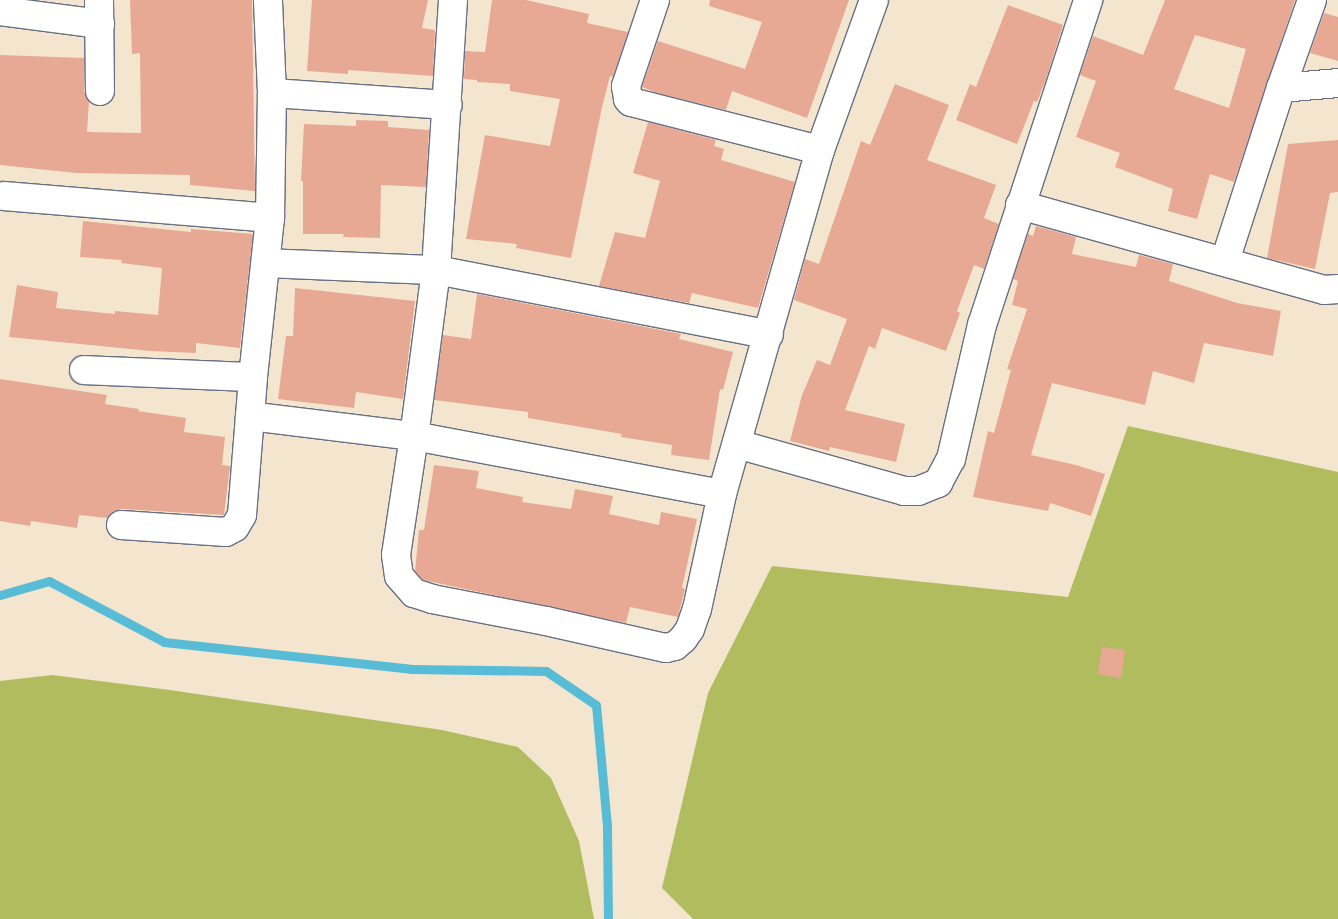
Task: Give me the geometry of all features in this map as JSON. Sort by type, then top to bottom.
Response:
[{"type":"street","points":[[121,525],[222,532],[235,527],[242,515],[253,377],[270,218],[272,93],[268,0]]},
{"type":"street","points":[[453,0],[448,105],[436,270],[396,555],[398,576],[405,586],[414,593],[432,599],[546,621],[655,647],[675,646],[683,640],[690,629],[697,609],[722,494],[769,335],[820,150],[874,0]]},
{"type":"street","points":[[655,0],[626,86],[628,99],[631,102],[820,150]]},
{"type":"street","points":[[737,444],[904,491],[918,491],[938,483],[951,459],[982,325],[1088,0]]},
{"type":"street","points":[[1225,261],[1281,88],[1312,0]]},
{"type":"street","points":[[0,11],[99,12],[100,91]]},
{"type":"street","points":[[1281,88],[1338,83]]},
{"type":"street","points":[[272,93],[448,105]]},
{"type":"street","points":[[1,201],[270,218]]},
{"type":"street","points":[[1020,205],[1324,290],[1338,289]]},
{"type":"street","points":[[266,263],[436,270],[769,335]]},
{"type":"street","points":[[84,370],[253,377]]},
{"type":"street","points":[[250,416],[414,436],[722,494]]},
{"type":"green space","points":[[1128,426],[1338,472],[1338,919],[693,919],[662,888],[708,693],[772,566],[1068,597]]},
{"type":"green space","points":[[52,675],[170,690],[442,730],[518,747],[551,778],[579,841],[594,919],[0,919],[0,681]]},
{"type":"building","points":[[130,0],[252,0],[255,191],[190,185],[190,175],[76,173],[0,165],[0,55],[84,58],[84,91],[89,101],[87,132],[141,133],[140,53],[132,54]]},
{"type":"building","points":[[312,0],[428,0],[422,28],[435,30],[433,76],[348,70],[348,74],[307,71]]},
{"type":"building","points":[[492,0],[526,0],[589,14],[587,23],[628,32],[613,77],[610,76],[602,107],[571,258],[516,248],[517,244],[466,239],[485,135],[550,146],[560,99],[510,91],[510,84],[477,82],[477,80],[464,79],[465,51],[485,52]]},
{"type":"building","points":[[710,0],[849,0],[807,118],[732,91],[726,110],[657,93],[642,87],[658,41],[745,69],[762,22],[709,6]]},
{"type":"building","points":[[1165,0],[1295,0],[1234,182],[1210,174],[1197,219],[1168,211],[1173,189],[1115,167],[1120,153],[1076,137],[1096,81],[1080,75],[1093,36],[1143,55]],"holes":[[[1195,35],[1246,49],[1229,108],[1174,89]]]},
{"type":"building","points":[[1008,5],[1063,25],[1046,79],[1037,102],[1034,101],[1017,144],[956,120],[970,84],[976,87]]},
{"type":"building","points":[[1324,13],[1338,17],[1338,61],[1310,53]]},
{"type":"building","points":[[895,84],[949,105],[927,160],[996,185],[984,218],[999,224],[984,269],[974,265],[957,311],[960,313],[946,351],[882,328],[875,349],[869,346],[845,410],[905,424],[896,462],[830,447],[829,451],[790,441],[802,395],[817,360],[830,365],[847,319],[794,300],[805,259],[819,264],[861,141],[870,145]]},
{"type":"building","points":[[356,120],[388,121],[388,127],[429,130],[426,187],[381,185],[380,238],[343,237],[344,234],[303,234],[303,181],[301,181],[304,124],[356,126]]},
{"type":"building","points":[[648,122],[716,140],[714,146],[724,149],[721,160],[795,182],[758,308],[692,293],[689,303],[599,286],[615,232],[645,238],[660,181],[633,173]]},
{"type":"building","points":[[1338,140],[1338,192],[1330,193],[1315,269],[1267,258],[1288,144]]},
{"type":"building","points":[[83,221],[191,232],[191,229],[253,234],[240,348],[196,343],[196,353],[151,351],[9,337],[17,285],[58,292],[56,308],[115,314],[115,311],[158,315],[162,268],[121,263],[122,260],[80,257]]},
{"type":"building","points":[[1036,226],[1076,237],[1072,254],[1136,267],[1139,255],[1173,264],[1169,281],[1237,303],[1281,311],[1273,356],[1204,343],[1194,383],[1153,371],[1145,405],[1052,383],[1031,455],[1076,465],[1105,474],[1091,516],[1050,503],[1048,511],[973,497],[988,431],[994,433],[1011,370],[1007,369],[1027,309],[1012,305],[1018,281],[1013,279],[1028,234],[1033,236]]},
{"type":"building","points":[[295,288],[415,301],[403,399],[356,392],[354,408],[278,399],[286,336],[293,336]]},
{"type":"building","points":[[477,294],[681,334],[679,339],[733,352],[723,390],[720,389],[709,460],[671,455],[672,445],[621,437],[622,434],[528,418],[528,412],[434,400],[443,335],[471,339]]},
{"type":"building","points":[[0,379],[107,395],[105,404],[186,418],[184,432],[225,437],[222,465],[230,466],[224,515],[122,509],[114,511],[107,518],[79,515],[77,528],[31,521],[30,526],[0,521]]},
{"type":"building","points":[[434,465],[479,471],[476,488],[523,497],[522,502],[571,509],[575,489],[613,496],[609,514],[659,525],[661,512],[697,519],[682,588],[685,589],[678,617],[630,607],[626,623],[423,580],[415,571],[419,530],[424,530]]},
{"type":"building","points":[[1102,647],[1125,650],[1121,678],[1098,674]]},
{"type":"waterway","points":[[0,595],[49,581],[164,642],[411,669],[546,671],[596,705],[607,827],[608,919]]}]
